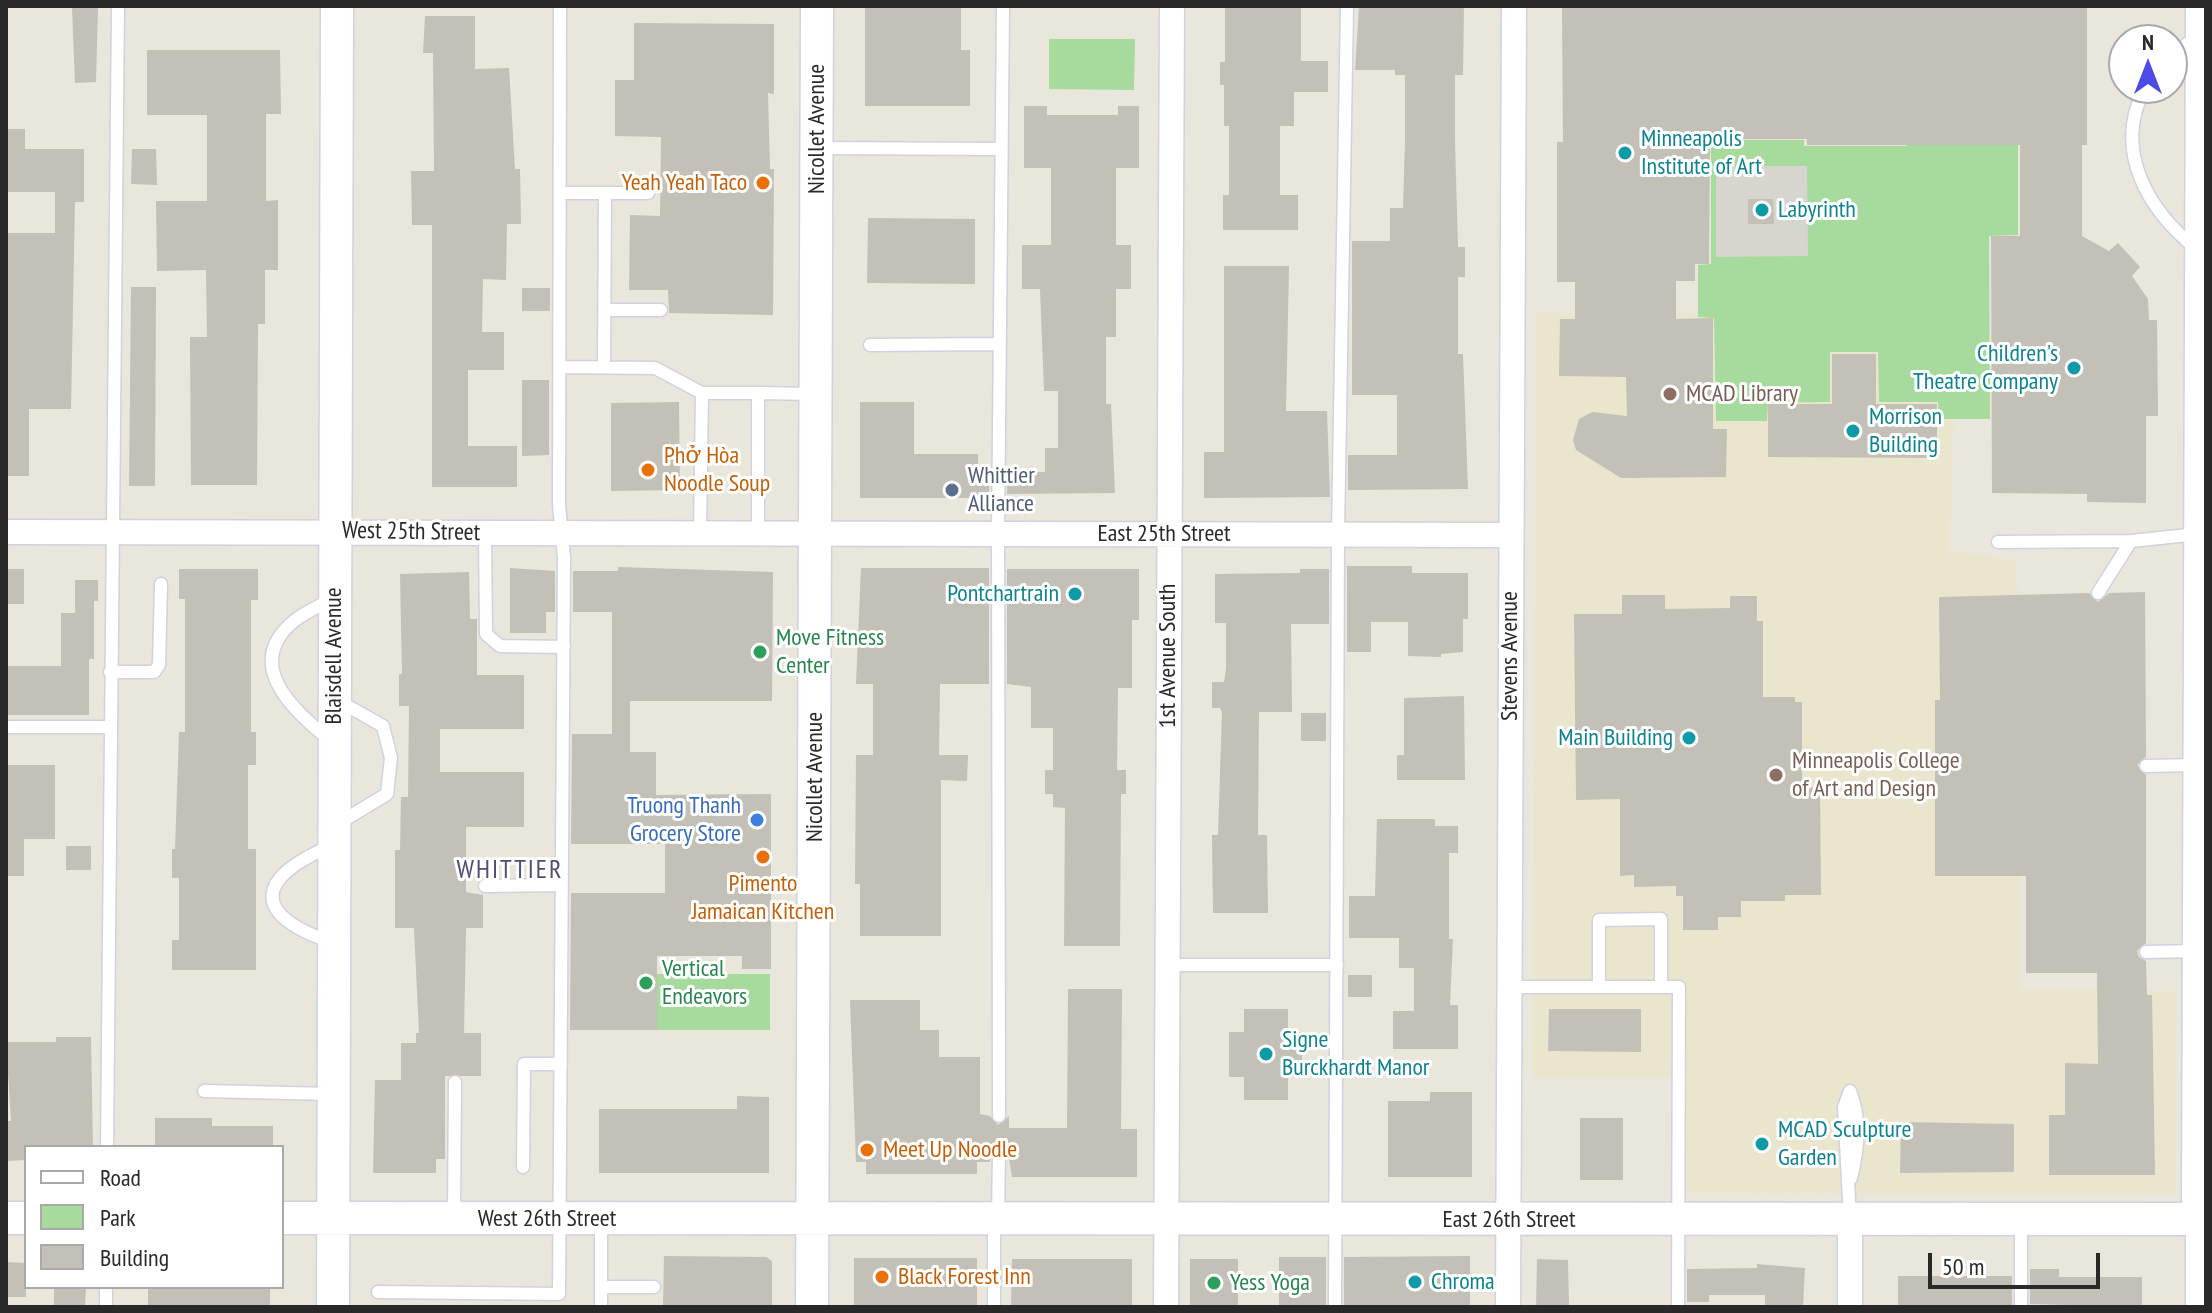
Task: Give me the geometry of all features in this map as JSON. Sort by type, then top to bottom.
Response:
[{"type":"street","name":"Blaisdell Avenue","points":[[333,1307],[337,6]]},
{"type":"street","name":"Nicollet Avenue","points":[[812,1307],[817,6]]},
{"type":"street","name":"1st Avenue South","points":[[1166,1307],[1172,6]]},
{"type":"street","name":"Stevens Avenue","points":[[1508,1307],[1514,6]]},
{"type":"street","points":[[2198,1307],[2202,1219],[2198,951],[2204,534],[2202,19]]},
{"type":"street","name":"West 25th Street","points":[[6,532],[817,535]]},
{"type":"street","name":"East 25th Street","points":[[817,535],[1511,535]]},
{"type":"street","name":"West 26th Street","points":[[284,1218],[812,1219]]},
{"type":"street","name":"East 26th Street","points":[[812,1219],[2202,1219]]},
{"type":"street","points":[[1850,1220],[1850,1307]]},
{"type":"lane","points":[[107,1145],[118,6]]},
{"type":"lane","points":[[378,1292],[559,1294],[564,647],[564,533],[559,505],[560,6]]},
{"type":"lane","points":[[999,1116],[998,534],[1003,6]]},
{"type":"lane","points":[[1335,1307],[1338,533],[1347,6]]},
{"type":"lane","points":[[2188,36],[2202,19]]},
{"type":"lane","points":[[2137,104],[2132,160],[2150,199],[2172,230],[2202,253]]},
{"type":"lane","points":[[817,148],[1001,149]]},
{"type":"lane","points":[[560,193],[648,193]]},
{"type":"lane","points":[[604,367],[605,193]]},
{"type":"lane","points":[[605,310],[661,310]]},
{"type":"lane","points":[[870,345],[999,344]]},
{"type":"lane","points":[[560,367],[655,368],[702,393],[817,394]]},
{"type":"lane","points":[[700,534],[702,393]]},
{"type":"lane","points":[[758,393],[758,534]]},
{"type":"lane","points":[[485,532],[486,634],[500,646],[564,647]]},
{"type":"lane","points":[[1998,542],[2131,541],[2204,534]]},
{"type":"lane","points":[[2098,593],[2131,541]]},
{"type":"lane","points":[[110,672],[154,672],[159,665],[161,584]]},
{"type":"lane","points":[[334,744],[296,713],[273,677],[275,647],[293,622],[335,598]]},
{"type":"lane","points":[[334,698],[383,726],[391,758],[387,794],[284,870],[273,891],[277,913],[285,922],[334,943]]},
{"type":"lane","points":[[6,727],[110,727]]},
{"type":"lane","points":[[2146,766],[2200,744]]},
{"type":"lane","points":[[485,886],[562,885]]},
{"type":"lane","points":[[1599,987],[1599,920],[1661,919],[1661,987]]},
{"type":"lane","points":[[2146,952],[2198,951]]},
{"type":"lane","points":[[1168,965],[1337,965]]},
{"type":"lane","points":[[1510,987],[1679,987],[1678,1307]]},
{"type":"lane","points":[[523,1167],[524,1064],[561,1064]]},
{"type":"lane","points":[[454,1219],[455,1082]]},
{"type":"lane","points":[[204,1091],[334,1094]]},
{"type":"lane","points":[[1850,1182],[1844,1159],[1844,1107],[1850,1091],[1857,1106],[1850,1220]]},
{"type":"lane","points":[[994,1307],[999,1149]]},
{"type":"lane","points":[[601,1219],[601,1307]]},
{"type":"lane","points":[[2021,1220],[2021,1307]]},
{"type":"lane","points":[[601,1287],[654,1287]]},
{"type":"shaded area","name":"Labyrinth","points":[[1716,166],[1807,166],[1808,256],[1716,257]]},
{"type":"shaded area","name":"Minneapolis College of Art and Design","points":[[1536,313],[1766,313],[1955,370],[1950,550],[2017,561],[2020,989],[2176,991],[2176,1194],[1676,1193],[1676,1078],[1533,1077]]},
{"type":"green space","points":[[1049,39],[1135,39],[1134,90],[1049,89]]},
{"type":"green space","points":[[1711,140],[1804,140],[1804,146],[1906,146],[1907,140],[2018,143],[2018,235],[1989,236],[1990,419],[1939,419],[1938,402],[1879,402],[1878,352],[1830,352],[1830,402],[1768,403],[1767,421],[1716,421],[1714,318],[1698,317],[1698,265],[1711,264]]},
{"type":"green space","points":[[657,974],[770,974],[770,1030],[657,1030]]},
{"type":"building","points":[[865,6],[961,6],[961,50],[970,50],[970,106],[865,106]]},
{"type":"building","points":[[1225,6],[1301,6],[1301,61],[1328,61],[1328,92],[1294,92],[1294,126],[1280,126],[1280,195],[1298,195],[1298,230],[1223,230],[1223,195],[1229,195],[1229,126],[1224,126],[1224,85],[1220,85],[1220,62],[1225,62]]},
{"type":"building","points":[[1359,6],[1464,6],[1463,75],[1455,75],[1455,142],[1458,247],[1465,247],[1465,277],[1458,277],[1458,354],[1463,354],[1468,489],[1348,490],[1348,455],[1397,455],[1397,395],[1352,395],[1352,241],[1390,241],[1390,208],[1403,208],[1405,142],[1405,75],[1395,75],[1395,70],[1355,70]]},
{"type":"building","name":"Minneapolis Institute of Art","points":[[1562,6],[2087,6],[2087,145],[2082,145],[2082,236],[2109,251],[2118,243],[2140,267],[2132,276],[2148,299],[2149,320],[2157,320],[2158,416],[2146,416],[2146,503],[2087,502],[2087,494],[1992,493],[1991,236],[2020,236],[2020,145],[1807,145],[1807,139],[1710,139],[1709,264],[1695,264],[1695,281],[1676,281],[1676,319],[1713,318],[1713,429],[1727,429],[1726,477],[1621,478],[1576,450],[1573,440],[1579,419],[1592,412],[1627,416],[1626,377],[1559,376],[1560,319],[1575,319],[1575,282],[1557,282],[1557,142],[1563,142]]},
{"type":"building","points":[[72,7],[98,7],[96,82],[75,83]]},
{"type":"building","points":[[425,16],[475,16],[475,69],[509,68],[515,169],[520,169],[521,224],[507,224],[506,280],[483,279],[482,332],[504,332],[504,370],[468,370],[468,446],[517,446],[517,487],[432,487],[432,225],[412,225],[411,171],[434,171],[433,53],[423,53]]},
{"type":"building","points":[[634,23],[774,24],[774,94],[768,93],[770,169],[774,169],[773,315],[669,313],[668,290],[629,290],[630,215],[660,216],[661,137],[615,136],[615,80],[634,80]]},
{"type":"building","points":[[147,50],[280,50],[281,114],[266,114],[266,201],[278,200],[278,270],[265,270],[265,324],[258,324],[257,485],[191,485],[190,337],[207,337],[206,270],[157,271],[156,201],[207,201],[207,115],[147,115]]},
{"type":"building","points":[[1024,106],[1047,106],[1047,115],[1118,115],[1118,106],[1139,106],[1139,168],[1116,168],[1116,245],[1131,245],[1131,289],[1116,289],[1116,337],[1106,337],[1106,404],[1111,404],[1115,493],[1007,494],[1008,472],[1045,472],[1045,448],[1058,448],[1058,391],[1044,391],[1040,289],[1022,289],[1022,245],[1051,245],[1051,168],[1024,168]]},
{"type":"building","points":[[6,129],[25,129],[25,149],[84,149],[84,202],[75,202],[71,409],[29,409],[29,476],[6,476],[6,233],[55,233],[55,192],[6,192]]},
{"type":"building","points":[[132,149],[156,149],[157,185],[131,184]]},
{"type":"building","points":[[1748,199],[1773,199],[1774,224],[1748,224]]},
{"type":"building","points":[[868,218],[975,219],[975,284],[867,283]]},
{"type":"building","points":[[1224,266],[1289,266],[1286,411],[1327,411],[1330,497],[1204,498],[1204,452],[1224,452]]},
{"type":"building","points":[[131,287],[156,287],[155,486],[129,486]]},
{"type":"building","points":[[522,288],[550,288],[550,311],[522,311]]},
{"type":"building","name":"Morrison Building","points":[[1832,354],[1876,354],[1876,404],[1937,404],[1937,458],[1768,457],[1768,404],[1832,404]]},
{"type":"building","points":[[522,380],[549,380],[549,455],[522,456]]},
{"type":"building","points":[[679,402],[680,490],[611,491],[611,403]]},
{"type":"building","points":[[860,402],[914,402],[914,454],[978,454],[978,472],[990,472],[989,494],[978,494],[978,498],[860,498]]},
{"type":"building","points":[[1347,566],[1412,566],[1412,573],[1468,573],[1468,619],[1463,619],[1463,652],[1441,654],[1441,657],[1408,656],[1408,622],[1371,622],[1371,652],[1347,652]]},
{"type":"building","points":[[618,567],[773,572],[772,701],[630,701],[630,752],[656,752],[656,795],[771,794],[771,969],[742,969],[742,956],[657,956],[657,1030],[570,1030],[571,893],[665,893],[665,844],[571,844],[572,734],[612,734],[612,612],[573,612],[573,571],[618,571]]},
{"type":"building","points":[[510,568],[555,571],[555,612],[546,612],[546,633],[510,633]]},
{"type":"building","points":[[861,568],[989,568],[989,684],[940,684],[939,755],[968,755],[967,781],[941,780],[941,936],[860,936],[860,884],[855,884],[856,755],[873,755],[873,684],[856,684]]},
{"type":"building","points":[[6,569],[24,569],[24,604],[6,604]]},
{"type":"building","points":[[179,569],[258,569],[258,600],[251,600],[251,732],[256,732],[256,765],[248,765],[248,849],[256,849],[256,970],[172,970],[172,940],[179,940],[179,878],[172,878],[172,849],[175,849],[179,732],[185,732],[185,599],[179,599]]},
{"type":"building","points":[[1007,569],[1139,569],[1139,620],[1132,620],[1132,688],[1118,688],[1117,770],[1126,770],[1126,794],[1121,794],[1120,946],[1064,946],[1065,808],[1053,807],[1053,794],[1045,794],[1045,770],[1053,770],[1053,728],[1031,728],[1031,687],[1007,684]]},
{"type":"building","points":[[1300,569],[1329,569],[1329,624],[1291,624],[1292,712],[1259,712],[1258,835],[1267,835],[1268,913],[1213,913],[1212,835],[1218,835],[1222,712],[1220,708],[1212,708],[1212,682],[1224,682],[1226,669],[1226,623],[1215,623],[1215,574],[1300,573]]},
{"type":"building","points":[[469,572],[470,619],[477,619],[477,675],[524,675],[524,729],[440,729],[440,772],[524,772],[524,827],[466,827],[466,892],[483,895],[483,928],[466,928],[464,1033],[481,1033],[481,1076],[445,1076],[445,1159],[436,1159],[436,1173],[373,1173],[375,1080],[401,1080],[401,1043],[416,1043],[416,1033],[419,1033],[414,928],[395,928],[395,850],[400,850],[401,797],[408,797],[409,706],[399,706],[399,674],[402,674],[400,574]]},
{"type":"building","points":[[75,580],[98,580],[98,601],[94,601],[94,659],[89,659],[89,715],[6,715],[6,666],[61,666],[61,613],[75,613]]},
{"type":"building","points":[[2145,592],[2146,757],[2137,765],[2146,775],[2146,943],[2137,951],[2139,957],[2146,961],[2147,995],[2152,995],[2155,1175],[2049,1175],[2049,1115],[2065,1115],[2065,1063],[2098,1064],[2097,973],[2026,973],[2026,876],[1935,876],[1935,700],[1940,700],[1939,597],[2089,593],[2098,602],[2109,593]]},
{"type":"building","name":"Main Building","points":[[1622,595],[1665,595],[1665,609],[1730,608],[1730,596],[1757,596],[1757,621],[1763,621],[1763,697],[1795,697],[1795,702],[1802,702],[1802,787],[1820,787],[1821,895],[1785,895],[1785,901],[1741,901],[1741,917],[1718,917],[1718,930],[1683,930],[1683,896],[1676,896],[1676,886],[1634,887],[1634,875],[1620,876],[1620,799],[1576,800],[1574,614],[1622,614]]},
{"type":"building","points":[[1464,696],[1465,780],[1397,780],[1397,755],[1404,755],[1404,698]]},
{"type":"building","points":[[1301,713],[1326,713],[1326,741],[1301,741]]},
{"type":"building","points":[[6,765],[55,765],[55,839],[24,839],[24,876],[6,876]]},
{"type":"building","points":[[1377,819],[1435,819],[1435,826],[1458,826],[1458,853],[1449,853],[1449,939],[1453,939],[1450,1005],[1458,1005],[1458,1049],[1393,1049],[1393,1011],[1414,1011],[1414,968],[1399,968],[1399,938],[1349,938],[1349,896],[1375,896]]},
{"type":"building","points":[[66,846],[91,846],[91,870],[66,870]]},
{"type":"building","points":[[1348,975],[1372,975],[1372,997],[1348,997]]},
{"type":"building","points":[[1068,989],[1122,989],[1121,1129],[1137,1129],[1137,1177],[1012,1177],[1007,1145],[998,1140],[991,1145],[990,1162],[977,1162],[977,1174],[866,1174],[866,1162],[856,1162],[850,1000],[920,1000],[920,1030],[939,1030],[939,1057],[980,1057],[980,1114],[990,1116],[998,1125],[1009,1116],[1009,1128],[1067,1128]]},
{"type":"building","name":"Signe Burckhardt Manor","points":[[1244,1009],[1288,1009],[1288,1032],[1302,1032],[1302,1077],[1288,1077],[1288,1100],[1244,1100],[1244,1077],[1229,1077],[1229,1032],[1244,1032]]},
{"type":"building","points":[[1549,1009],[1641,1009],[1641,1052],[1548,1051]]},
{"type":"building","points":[[56,1037],[91,1037],[93,1145],[24,1145],[24,1160],[6,1161],[6,1121],[11,1121],[6,1042],[56,1042]]},
{"type":"building","points":[[1430,1092],[1472,1092],[1472,1177],[1388,1177],[1388,1101],[1430,1101]]},
{"type":"building","points":[[737,1096],[769,1097],[769,1173],[599,1173],[599,1109],[737,1109]]},
{"type":"building","points":[[155,1118],[212,1118],[212,1126],[273,1126],[273,1145],[155,1145]]},
{"type":"building","points":[[1580,1118],[1623,1118],[1623,1180],[1580,1180]]},
{"type":"building","points":[[1901,1122],[2014,1124],[2014,1172],[1900,1173]]},
{"type":"building","points":[[664,1256],[766,1257],[772,1261],[772,1307],[663,1307]]},
{"type":"building","name":"Chroma","points":[[1470,1256],[1470,1307],[1344,1305],[1344,1257]]},
{"type":"building","points":[[1279,1257],[1326,1257],[1326,1305],[1279,1305]]},
{"type":"building","points":[[854,1258],[977,1258],[977,1307],[854,1307]]},
{"type":"building","points":[[1012,1259],[1132,1259],[1132,1307],[1011,1307]]},
{"type":"building","name":"Yess Yoga","points":[[1190,1259],[1238,1259],[1238,1307],[1190,1307]]},
{"type":"building","points":[[1537,1259],[1568,1260],[1569,1307],[1536,1307]]},
{"type":"building","points":[[6,1262],[24,1263],[26,1297],[6,1297]]},
{"type":"building","points":[[1757,1264],[1805,1268],[1803,1307],[1765,1307],[1765,1295],[1709,1295],[1709,1302],[1687,1302],[1687,1269],[1757,1268]]},
{"type":"building","points":[[2030,1269],[2059,1269],[2059,1277],[2142,1277],[2142,1307],[2030,1304]]},
{"type":"building","points":[[1898,1276],[2012,1276],[2012,1307],[1898,1307]]},
{"type":"building","points":[[54,1289],[86,1289],[85,1307],[54,1307]]},
{"type":"building","points":[[148,1289],[270,1289],[270,1307],[148,1307]]},
{"type":"place","name":"Minneapolis Institute of Art","points":[[1625,153]]},
{"type":"place","name":"Yeah Yeah Taco","points":[[763,183]]},
{"type":"place","name":"Labyrinth","points":[[1762,210]]},
{"type":"place","name":"Children's Theatre Company","points":[[2074,368]]},
{"type":"place","name":"MCAD Library","points":[[1670,394]]},
{"type":"place","name":"Morrison Building","points":[[1853,431]]},
{"type":"place","name":"Phở Hòa Noodle Soup","points":[[648,470]]},
{"type":"place","name":"Whittier Alliance","points":[[952,490]]},
{"type":"place","name":"Pontchartrain","points":[[1075,594]]},
{"type":"place","name":"Move Fitness Center","points":[[760,652]]},
{"type":"place","name":"Main Building","points":[[1689,738]]},
{"type":"place","name":"Minneapolis College of Art and Design","points":[[1776,775]]},
{"type":"place","name":"Truong Thanh Grocery Store","points":[[757,820]]},
{"type":"place","name":"Pimento Jamaican Kitchen","points":[[763,857]]},
{"type":"place","name":"Vertical Endeavors","points":[[646,983]]},
{"type":"place","name":"Signe Burckhardt Manor","points":[[1266,1054]]},
{"type":"place","name":"MCAD Sculpture Garden","points":[[1762,1144]]},
{"type":"place","name":"Meet Up Noodle","points":[[867,1150]]},
{"type":"place","name":"Black Forest Inn","points":[[882,1277]]},
{"type":"place","name":"Chroma","points":[[1415,1282]]},
{"type":"place","name":"Yess Yoga","points":[[1214,1283]]},
{"type":"district","name":"WHITTIER","points":[[510,871]]}]
